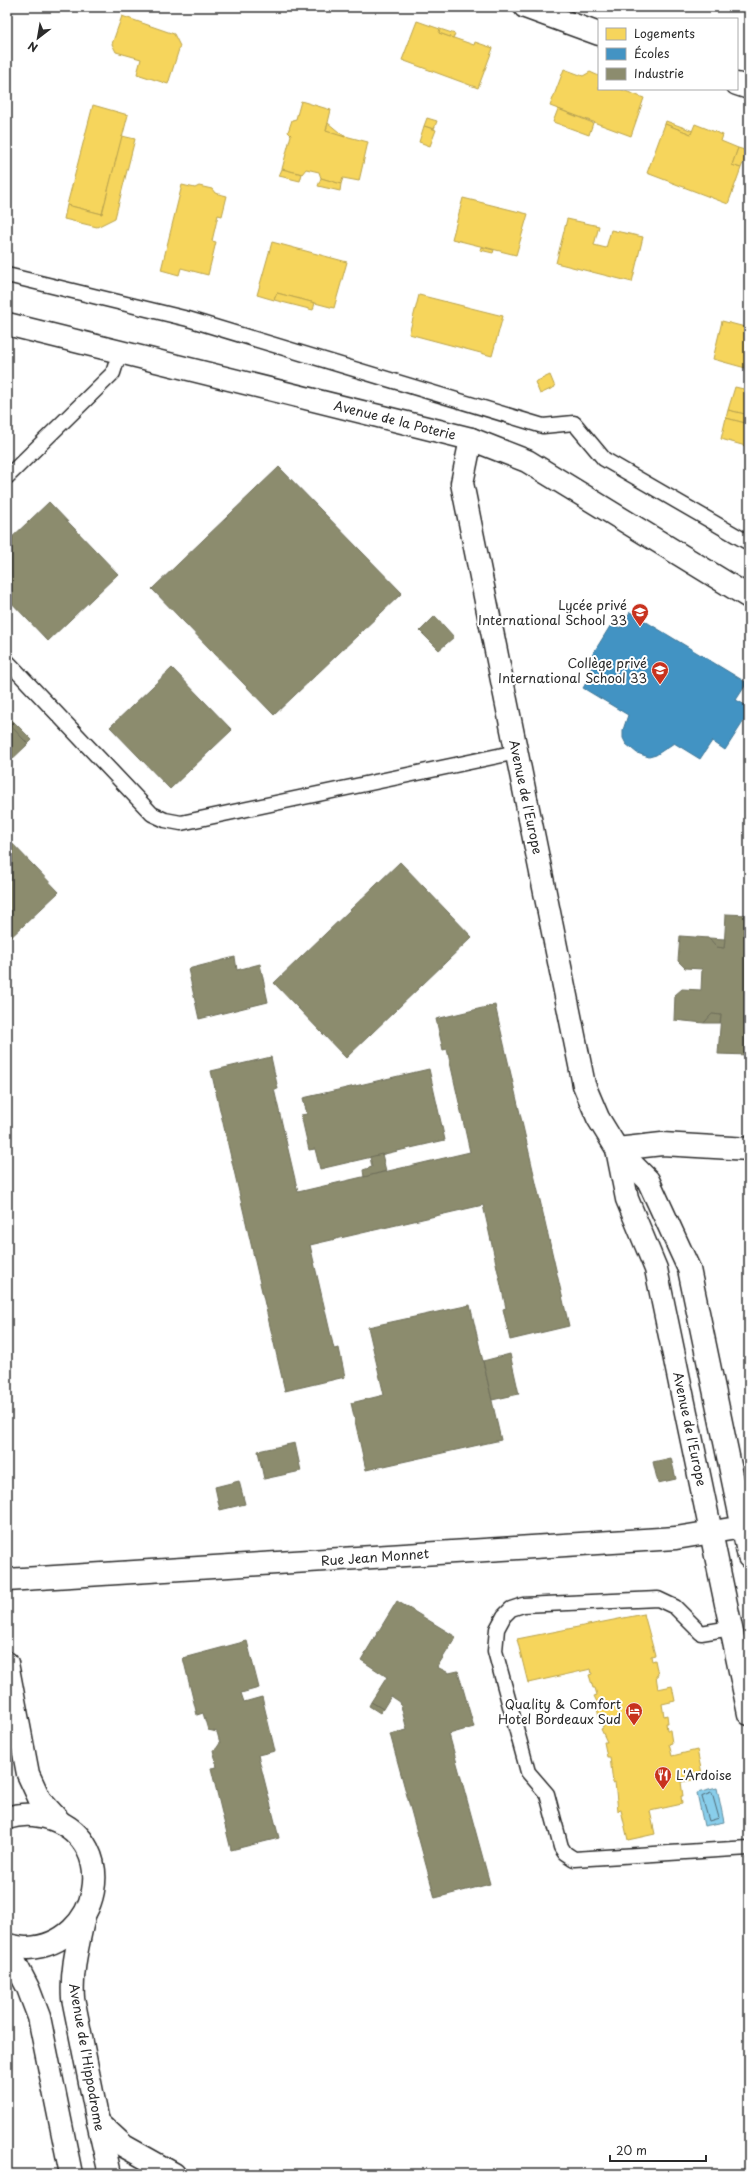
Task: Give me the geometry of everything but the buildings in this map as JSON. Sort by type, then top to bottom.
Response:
[{"type":"street","points":[[525,7],[598,34]]},
{"type":"street","points":[[738,84],[749,88]]},
{"type":"street","name":"Avenue de la Poterie","points":[[7,324],[471,439],[527,461],[749,597]]},
{"type":"street","name":"Avenue de l'Europe","points":[[471,439],[462,483],[584,1085],[598,1118],[617,1149],[648,1180],[689,1270],[749,1557]]},
{"type":"street","points":[[617,1149],[662,1144],[749,1149]]},
{"type":"street","name":"Avenue de l'Europe","points":[[617,1149],[627,1199],[656,1269],[749,1714]]},
{"type":"street","name":"Rue Jean Monnet","points":[[7,1580],[676,1538],[743,1527]]},
{"type":"street","points":[[7,1663],[28,1774],[40,1800],[60,1822],[74,1833],[86,1847],[92,1864],[94,1888],[92,1900],[84,1916],[70,1933],[50,1944],[27,1948],[7,1946]]},
{"type":"street","points":[[7,1818],[16,1814],[39,1814],[60,1822]]},
{"type":"street","name":"Avenue de l'Hippodrome","points":[[84,1916],[72,1980],[73,1998],[110,2174]]},
{"type":"street","points":[[7,1946],[28,1988],[39,2017],[70,2174]]},
{"type":"street","points":[[98,2122],[124,2146],[174,2174]]},
{"type":"lane","points":[[7,275],[188,319],[543,426],[574,423],[604,459],[749,542]]},
{"type":"lane","points":[[7,477],[113,373],[120,352]]},
{"type":"lane","points":[[7,661],[152,814],[165,820],[181,823],[516,752]]},
{"type":"lane","points":[[732,1628],[701,1633],[675,1607],[658,1599],[523,1605],[511,1609],[504,1616],[497,1630],[495,1651],[528,1772],[547,1794],[561,1847],[565,1853],[574,1859],[749,1848]]},
{"type":"water","points":[[717,1788],[724,1822],[704,1826],[697,1793]]},
{"type":"place","name":"Lycée privé International School 33","points":[[640,627]]},
{"type":"place","name":"Collège privé International School 33","points":[[660,685]]},
{"type":"place","name":"Quality & Comfort Hotel Bordeaux Sud","points":[[634,1726]]},
{"type":"place","name":"L'Ardoise","points":[[663,1790]]}]
